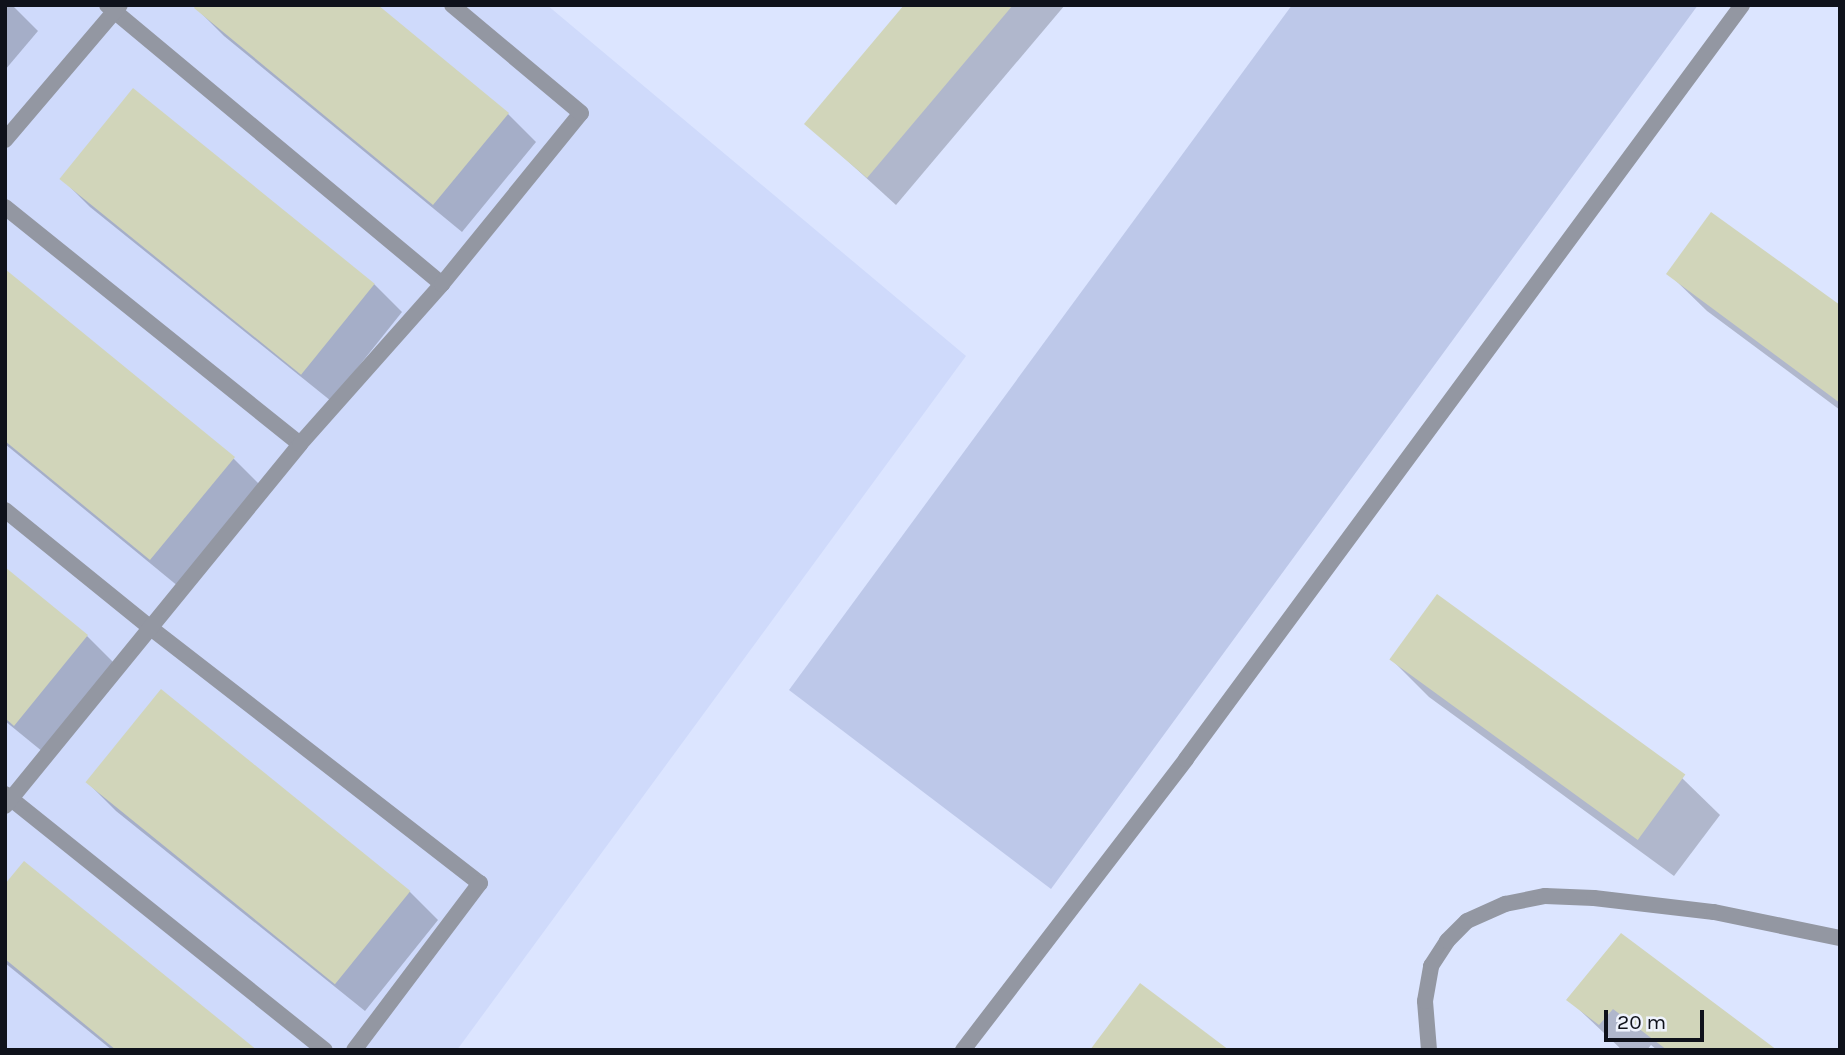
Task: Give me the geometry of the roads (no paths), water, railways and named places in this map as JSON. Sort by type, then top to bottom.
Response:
[{"type":"lane","points":[[325,1050],[7,800],[152,629],[300,443],[442,284],[581,113],[452,5]]},
{"type":"lane","points":[[963,1050],[1186,759],[1742,5]]},
{"type":"lane","points":[[5,140],[114,7],[442,284]]},
{"type":"lane","points":[[5,207],[300,443]]},
{"type":"lane","points":[[5,510],[152,629],[480,883],[354,1050]]},
{"type":"lane","points":[[1429,1050],[1424,1001],[1431,967],[1447,941],[1467,921],[1505,904],[1545,896],[1594,898],[1714,912],[1840,938]]}]
